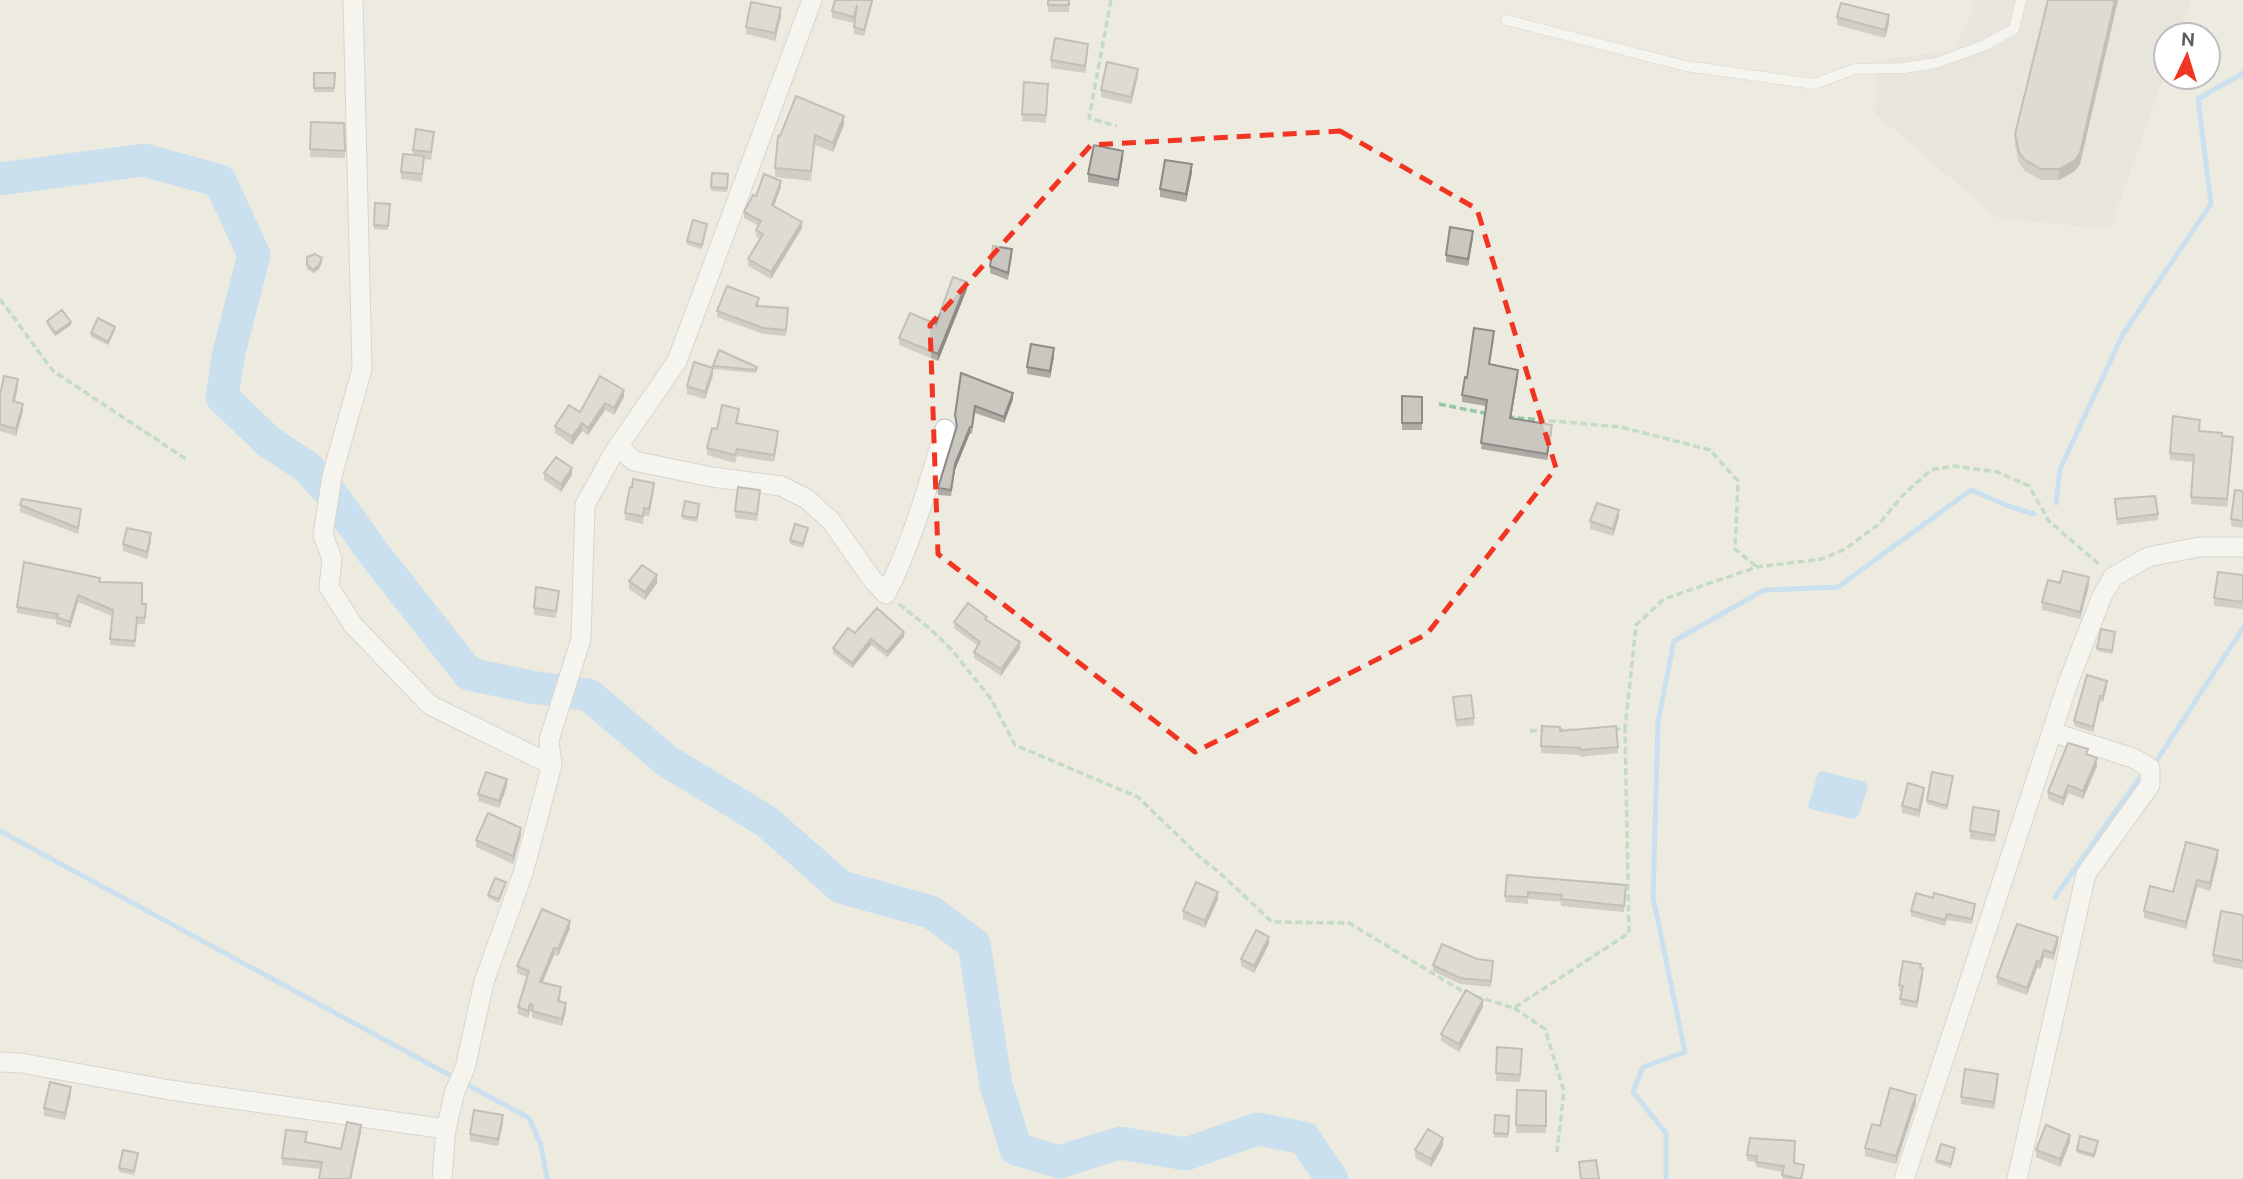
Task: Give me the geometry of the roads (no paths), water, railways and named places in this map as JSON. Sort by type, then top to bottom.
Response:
[{"type":"street","points":[[353,0],[362,369],[332,476],[323,535],[332,559],[329,587],[353,625],[430,705],[552,765]]},
{"type":"street","points":[[442,1179],[446,1129],[455,1091],[465,1068],[484,982],[523,873],[552,765],[549,740],[581,639],[585,505],[618,446],[677,361],[812,0]]},
{"type":"street","points":[[618,446],[634,461],[699,475],[781,486],[807,499],[831,521],[872,579],[886,594],[899,569],[919,517],[945,429]]},
{"type":"street","points":[[1904,1179],[2068,683],[2097,608],[2113,577],[2148,557],[2199,547],[2243,547]]},
{"type":"street","points":[[2017,1179],[2086,874],[2150,785],[2150,768],[2133,758],[2052,732]]},
{"type":"street","points":[[0,1062],[21,1063],[170,1090],[446,1129]]},
{"type":"lane","points":[[1506,20],[1686,66],[1814,84],[1855,69],[1904,68],[1936,63],[1985,45],[2014,29],[2021,0]]},
{"type":"water","points":[[1822,771],[1865,782],[1868,788],[1859,814],[1854,819],[1810,809],[1808,806],[1818,773]]},
{"type":"waterway","points":[[2056,503],[2060,469],[2123,334],[2211,204],[2198,99],[2243,73]]},
{"type":"waterway","points":[[0,179],[144,160],[220,181],[254,255],[229,352],[222,397],[269,442],[307,467],[331,494],[375,555],[469,674],[531,687],[589,695],[667,761],[767,822],[841,887],[931,912],[974,944],[996,1085],[1016,1149],[1059,1162],[1120,1143],[1186,1154],[1257,1129],[1304,1138],[1332,1179]]},
{"type":"waterway","points":[[1666,1179],[1666,1133],[1633,1092],[1643,1067],[1685,1052],[1653,897],[1658,722],[1674,641],[1764,590],[1838,587],[1971,490],[2034,514]]},
{"type":"waterway","points":[[2157,760],[2243,628]]},
{"type":"waterway","points":[[2055,897],[2140,777]]},
{"type":"waterway","points":[[0,831],[455,1078]]},
{"type":"waterway","points":[[464,1083],[529,1118],[541,1145],[547,1179]]}]
